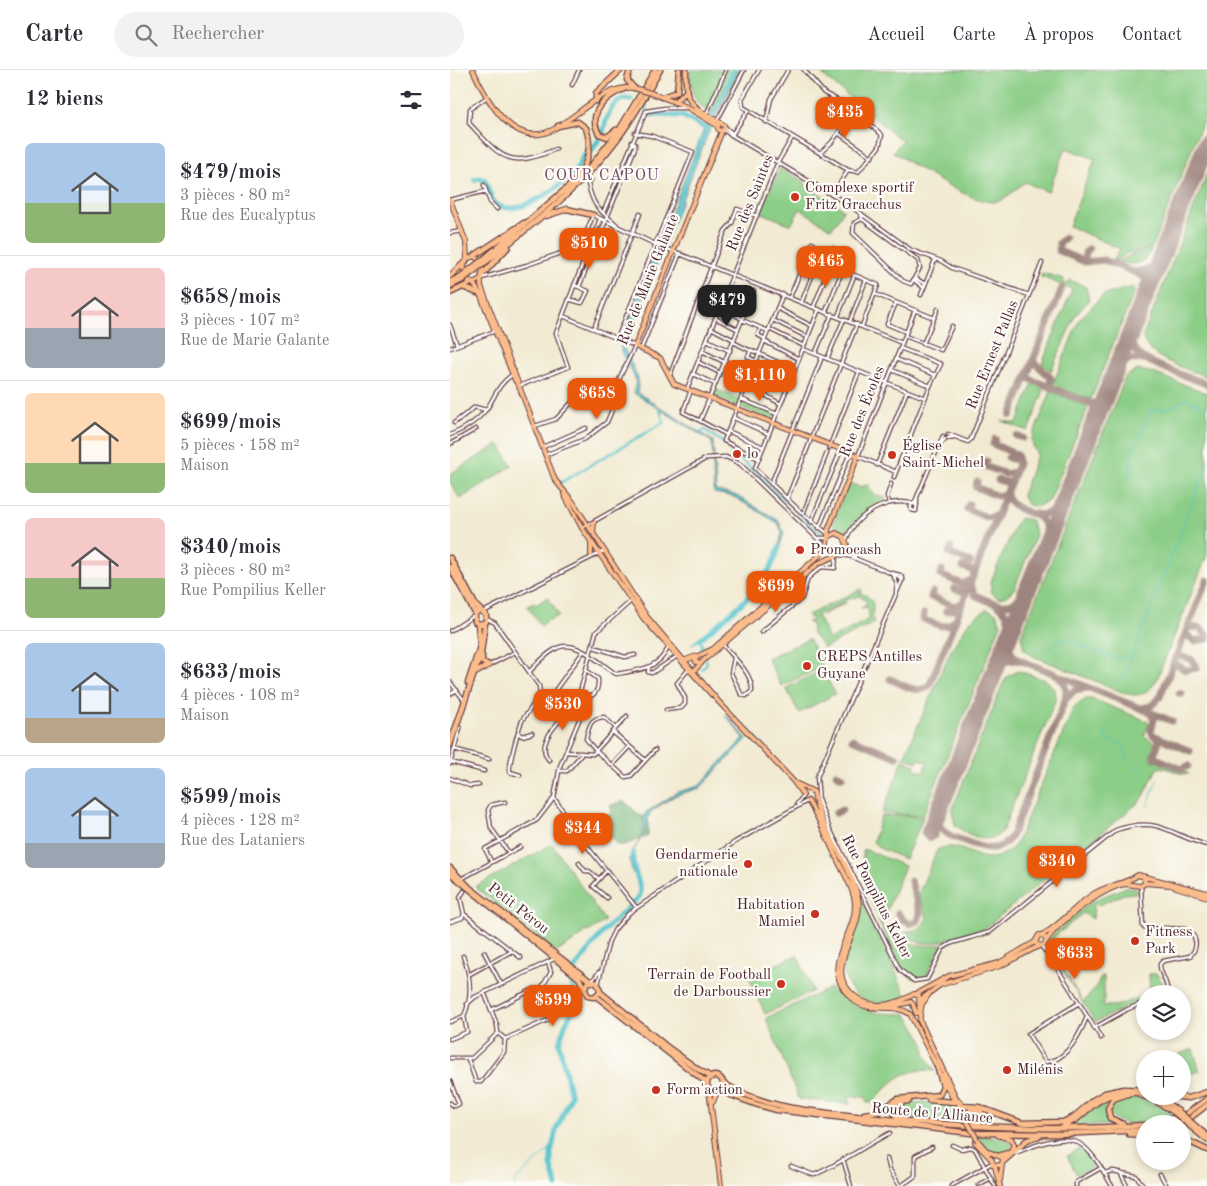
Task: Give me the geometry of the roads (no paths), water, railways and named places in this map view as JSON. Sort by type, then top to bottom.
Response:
[{"type":"highway","points":[[596,101],[596,93],[621,70]]},
{"type":"highway","points":[[630,70],[627,80],[634,88]]},
{"type":"highway","points":[[482,277],[517,238],[571,191],[599,162],[626,127],[650,82],[654,70]]},
{"type":"highway","points":[[486,259],[587,171],[608,146],[650,82],[661,70]]},
{"type":"highway","points":[[664,97],[672,95],[678,90],[679,70]]},
{"type":"highway","points":[[686,70],[686,92],[691,103],[706,115]]},
{"type":"highway","points":[[626,88],[607,97],[599,107],[596,121],[598,132],[603,136],[612,135],[628,116]]},
{"type":"highway","points":[[676,101],[686,92]]},
{"type":"highway","points":[[555,199],[584,168],[588,155],[588,136],[584,125],[578,122],[557,127]]},
{"type":"highway","points":[[450,286],[532,224],[548,215],[567,209],[593,215]]},
{"type":"highway","points":[[517,238],[548,215]]},
{"type":"highway","points":[[473,256],[536,216]]},
{"type":"highway","points":[[450,276],[467,260]]},
{"type":"highway","points":[[450,282],[461,278]]},
{"type":"highway","points":[[450,293],[472,283]]},
{"type":"highway","points":[[464,288],[473,289],[480,294]]},
{"type":"highway","points":[[450,558],[478,613],[477,624],[480,646],[452,747]]},
{"type":"highway","points":[[450,567],[478,613],[486,619]]},
{"type":"highway","points":[[477,624],[486,619]]},
{"type":"highway","points":[[486,619],[482,662],[489,665]]},
{"type":"highway","points":[[450,736],[475,673],[484,638]]},
{"type":"highway","points":[[475,673],[489,665]]},
{"type":"highway","name":"Petit Pérou","points":[[450,868],[459,880]]},
{"type":"highway","name":"Petit Pérou","points":[[450,873],[556,958],[573,971],[591,981]]},
{"type":"highway","name":"Petit Pérou","points":[[573,971],[584,987]]},
{"type":"highway","points":[[598,994],[598,984],[591,981],[584,987],[588,996],[598,994],[699,1070],[711,1077],[718,1076],[723,1083],[718,1091],[709,1090],[707,1083],[598,994]]},
{"type":"highway","points":[[823,1112],[876,1113],[898,1099],[937,1096],[942,1092],[942,1086],[937,1066]]},
{"type":"highway","points":[[707,1083],[711,1077]]},
{"type":"highway","name":"Route de l'Alliance","points":[[723,1083],[748,1097],[770,1104],[970,1132],[1060,1134],[1136,1131]]},
{"type":"highway","points":[[998,1155],[1013,1149],[1014,1142],[1008,1137],[942,1132],[919,1125],[898,1117],[893,1112],[894,1105],[903,1101],[955,1100],[964,1106],[979,1107],[1015,1121],[1053,1123],[1068,1121],[1093,1100],[1111,1091],[1124,1089],[1136,1091]]},
{"type":"highway","name":"Route de l'Alliance","points":[[718,1091],[777,1110],[919,1125],[1047,1128],[1136,1125]]},
{"type":"highway","points":[[1047,1128],[1074,1122],[1091,1106],[1114,1094],[1136,1091]]},
{"type":"highway","points":[[1191,1097],[1207,1092]]},
{"type":"highway","points":[[1130,1126],[1110,1118],[1108,1109],[1113,1098],[1126,1094],[1139,1095],[1176,1111]]},
{"type":"highway","points":[[1183,1115],[1207,1099]]},
{"type":"highway","points":[[1166,1105],[1176,1111]]},
{"type":"highway","points":[[1169,1105],[1181,1115]]},
{"type":"highway","points":[[1191,1117],[1207,1105]]},
{"type":"highway","points":[[957,1126],[978,1124],[982,1115],[980,1111],[973,1109],[967,1113],[965,1119]]},
{"type":"highway","points":[[1191,1124],[1207,1136]]},
{"type":"highway","points":[[1191,1124],[1207,1140]]},
{"type":"highway","points":[[1120,1132],[1136,1132]]},
{"type":"highway","points":[[1003,1163],[1030,1138],[1060,1134]]},
{"type":"highway","points":[[1191,1143],[1207,1151]]},
{"type":"main road","points":[[473,70],[504,120],[522,133],[537,135],[557,127],[596,101],[612,92],[626,88],[634,88],[676,101],[706,115],[720,127]]},
{"type":"main road","points":[[676,101],[706,115]]},
{"type":"main road","name":"Rue de Marie Galante","points":[[635,346],[720,127]]},
{"type":"main road","points":[[450,200],[468,248],[480,263],[481,286],[544,456],[582,528],[602,551],[647,617],[678,657]]},
{"type":"main road","points":[[468,248],[464,272],[480,294],[494,331],[514,374]]},
{"type":"main road","points":[[467,260],[473,256]]},
{"type":"main road","points":[[472,283],[482,277]]},
{"type":"main road","points":[[635,346],[660,358],[674,383],[793,430],[811,440],[858,456]]},
{"type":"main road","name":"Rue des Écoles","points":[[827,536],[858,456]]},
{"type":"main road","points":[[562,490],[573,502],[632,601],[667,651],[678,657],[694,671],[718,701]]},
{"type":"main road","points":[[593,533],[594,522]]},
{"type":"main road","points":[[831,522],[836,533]]},
{"type":"main road","points":[[688,671],[694,671],[819,563],[844,551],[846,542],[841,534],[836,533],[827,536],[825,548],[748,618],[701,654],[695,661],[703,662]]},
{"type":"main road","points":[[588,536],[593,545],[590,557]]},
{"type":"main road","points":[[825,548],[837,555]]},
{"type":"main road","points":[[683,661],[701,654]]},
{"type":"main road","points":[[700,678],[703,662],[701,654]]},
{"type":"main road","points":[[678,657],[691,657]]},
{"type":"main road","points":[[683,661],[688,671],[794,782],[808,801],[854,897],[853,918],[837,962],[839,980],[850,997],[858,1003],[867,1007],[907,1011],[913,1016],[976,1141],[1000,1180]]},
{"type":"main road","points":[[794,782],[806,790],[813,791],[818,811],[859,901],[857,919],[842,962],[844,982],[858,998],[873,1005],[919,1001],[934,988],[950,980],[1000,966],[1041,945],[1102,893],[1122,885],[1170,885],[1207,895]]},
{"type":"main road","points":[[803,796],[806,790]]},
{"type":"main road","points":[[808,801],[814,797]]},
{"type":"main road","points":[[882,1009],[911,1001],[916,994],[948,976],[999,963],[1035,942],[1036,937],[1042,935],[1094,893],[1140,875],[1140,884]]},
{"type":"main road","points":[[1134,878],[1140,884]]},
{"type":"main road","points":[[1042,935],[1046,940]]},
{"type":"main road","points":[[1035,942],[1041,945]]},
{"type":"main road","points":[[922,1026],[921,1007],[934,988]]},
{"type":"main road","points":[[916,994],[919,1001],[922,1026],[955,1100]]},
{"type":"main road","points":[[911,1001],[923,1035]]},
{"type":"main road","points":[[709,1090],[721,1186]]},
{"type":"main road","points":[[712,1104],[718,1091]]},
{"type":"main road","points":[[976,1141],[987,1151],[998,1155],[1003,1163],[1000,1186]]},
{"type":"main road","points":[[991,1165],[998,1155]]},
{"type":"main road","points":[[991,1165],[1003,1163]]},
{"type":"street","points":[[572,84],[579,70]]},
{"type":"street","points":[[706,115],[726,70]]},
{"type":"street","points":[[744,70],[720,127],[861,213],[911,250],[941,261],[952,268],[1029,295]]},
{"type":"street","points":[[754,70],[758,71],[742,99],[743,107],[848,170],[856,173],[860,171],[882,142],[882,135],[854,110],[824,93],[804,70]]},
{"type":"street","points":[[766,122],[771,99],[788,70]]},
{"type":"street","points":[[488,96],[470,109],[469,123],[500,155],[518,160],[556,149]]},
{"type":"street","points":[[593,215],[601,212],[644,114],[649,110],[690,108]]},
{"type":"street","points":[[733,134],[748,110]]},
{"type":"street","points":[[820,153],[832,142],[854,110]]},
{"type":"street","points":[[618,339],[693,152],[652,136],[635,133]]},
{"type":"street","points":[[838,133],[872,157]]},
{"type":"street","name":"Rue des Saintes","points":[[700,421],[683,412],[693,374],[778,162],[792,138]]},
{"type":"street","points":[[579,287],[635,148],[635,144],[632,142]]},
{"type":"street","points":[[833,195],[848,170]]},
{"type":"street","points":[[591,180],[588,184],[591,196],[601,212],[620,228]]},
{"type":"street","points":[[484,185],[490,202],[498,209]]},
{"type":"street","points":[[450,200],[486,191]]},
{"type":"street","points":[[669,377],[713,266],[715,255],[737,209],[757,216]]},
{"type":"street","points":[[861,213],[862,219],[918,260],[920,266],[915,279],[910,285],[903,281],[853,234],[854,223],[862,219]]},
{"type":"street","points":[[594,328],[630,233],[640,214]]},
{"type":"street","points":[[593,215],[666,249],[734,274],[755,287],[783,294],[902,343]]},
{"type":"street","points":[[482,277],[527,265],[587,244],[587,232],[593,215]]},
{"type":"street","points":[[518,385],[568,367],[556,336],[568,299],[600,219]]},
{"type":"street","points":[[450,233],[462,231]]},
{"type":"street","points":[[790,297],[806,255],[813,244],[819,251],[821,262]]},
{"type":"street","points":[[802,302],[821,262],[832,248],[850,256],[826,312]]},
{"type":"street","points":[[641,349],[680,253]]},
{"type":"street","points":[[806,255],[878,285],[862,326]]},
{"type":"street","points":[[827,255],[846,263]]},
{"type":"street","points":[[921,295],[935,260]]},
{"type":"street","name":"Rue Ernest Pallas","points":[[910,508],[917,498],[937,448],[946,437],[956,437],[968,442],[971,439],[1042,263]]},
{"type":"street","points":[[813,307],[830,266]]},
{"type":"street","points":[[838,316],[854,276]]},
{"type":"street","points":[[915,279],[925,286]]},
{"type":"street","points":[[849,321],[866,280]]},
{"type":"street","points":[[568,299],[584,303],[588,291],[574,285]]},
{"type":"street","points":[[727,435],[700,421],[755,287]]},
{"type":"street","points":[[759,459],[724,441],[783,294]]},
{"type":"street","points":[[874,294],[934,318]]},
{"type":"street","points":[[896,303],[887,324],[906,332]]},
{"type":"street","points":[[721,306],[760,329],[769,330],[815,354],[925,398]]},
{"type":"street","points":[[777,308],[812,326]]},
{"type":"street","points":[[819,309],[755,468],[827,536]]},
{"type":"street","points":[[923,344],[938,309]]},
{"type":"street","name":"Rue des Écoles","points":[[858,456],[915,310]]},
{"type":"street","points":[[815,354],[832,314]]},
{"type":"street","points":[[562,316],[635,346]]},
{"type":"street","points":[[716,318],[737,329]]},
{"type":"street","points":[[827,359],[844,319]]},
{"type":"street","points":[[773,320],[808,337]]},
{"type":"street","points":[[787,499],[857,324]]},
{"type":"street","points":[[450,325],[457,345]]},
{"type":"street","points":[[905,336],[941,350],[952,326]]},
{"type":"street","points":[[711,328],[751,351],[760,352],[795,370]]},
{"type":"street","points":[[760,329],[758,334],[765,340],[799,359]]},
{"type":"street","points":[[450,348],[494,331]]},
{"type":"street","points":[[707,340],[730,351]]},
{"type":"street","name":"Rue de Marie Galante","points":[[544,456],[579,442],[602,428],[612,413],[618,382],[635,346]]},
{"type":"street","points":[[894,478],[925,398],[941,364],[900,348]]},
{"type":"street","points":[[702,351],[742,373],[751,374],[787,388]]},
{"type":"street","points":[[751,351],[748,357],[790,382]]},
{"type":"street","points":[[772,484],[822,357]]},
{"type":"street","points":[[896,359],[935,375]]},
{"type":"street","points":[[698,362],[720,373]]},
{"type":"street","points":[[892,370],[930,386]]},
{"type":"street","points":[[829,446],[859,372]]},
{"type":"street","points":[[742,373],[740,378],[747,385],[781,404]]},
{"type":"street","points":[[450,435],[466,427],[486,410],[497,389],[514,374]]},
{"type":"street","points":[[693,374],[715,384]]},
{"type":"street","points":[[878,465],[907,391]]},
{"type":"street","points":[[534,426],[556,419],[575,398],[594,399],[604,394]]},
{"type":"street","points":[[741,399],[777,414]]},
{"type":"street","points":[[454,423],[475,407],[486,410]]},
{"type":"street","points":[[734,418],[769,434]]},
{"type":"street","points":[[542,448],[586,428]]},
{"type":"street","points":[[450,444],[476,429]]},
{"type":"street","points":[[728,431],[764,447]]},
{"type":"street","points":[[811,522],[841,450]]},
{"type":"street","points":[[803,514],[827,453]]},
{"type":"street","points":[[819,528],[850,453]]},
{"type":"street","points":[[858,456],[896,472]]},
{"type":"street","points":[[582,528],[707,458],[726,457],[740,464],[825,548]]},
{"type":"street","points":[[889,502],[887,496],[891,484]]},
{"type":"street","points":[[841,534],[850,531],[872,510],[889,502],[914,504],[918,509],[915,512],[905,504]]},
{"type":"street","points":[[850,531],[846,542],[850,553],[858,560]]},
{"type":"street","points":[[815,538],[827,536]]},
{"type":"street","points":[[450,631],[466,623],[478,613],[602,551]]},
{"type":"street","points":[[761,632],[802,598],[809,577],[821,567],[835,568],[837,555],[846,555],[900,575],[903,579]]},
{"type":"street","points":[[888,572],[903,579]]},
{"type":"street","name":"Rue Pompilius Keller","points":[[892,575],[897,584],[895,599]]},
{"type":"street","name":"Rue Pompilius Keller","points":[[903,579],[858,686],[846,705],[817,777],[817,784],[820,802],[829,827],[892,954],[907,978],[918,982],[927,979],[943,948],[990,932],[1116,830],[1138,823],[1148,824],[1167,829],[1207,845]]},
{"type":"street","points":[[491,860],[485,848],[537,820],[554,798],[559,771],[579,720],[578,699],[598,628],[632,601]]},
{"type":"street","points":[[494,606],[486,619],[495,623],[539,686],[540,693],[520,724],[509,769],[513,774],[520,776]]},
{"type":"street","points":[[466,623],[477,624]]},
{"type":"street","points":[[530,671],[554,650],[563,645],[575,646],[616,674],[649,668],[667,651]]},
{"type":"street","points":[[593,646],[625,657],[635,655]]},
{"type":"street","points":[[724,646],[734,658],[751,682],[752,691],[746,696],[741,694],[731,674],[734,658]]},
{"type":"street","points":[[489,665],[516,652]]},
{"type":"street","points":[[548,700],[583,652]]},
{"type":"street","points":[[649,668],[648,672],[652,673],[678,657]]},
{"type":"street","points":[[578,699],[593,696],[596,693],[598,679],[586,670]]},
{"type":"street","points":[[666,710],[681,708],[685,704],[685,698],[677,683],[688,671]]},
{"type":"street","points":[[450,682],[465,697]]},
{"type":"street","points":[[450,694],[457,690]]},
{"type":"street","points":[[549,760],[545,752],[550,733],[578,705]]},
{"type":"street","points":[[567,752],[590,755],[596,751],[627,716]]},
{"type":"street","points":[[616,728],[604,718],[596,718],[590,722],[587,741],[628,778],[655,750]]},
{"type":"street","points":[[460,728],[452,747],[450,763],[484,772]]},
{"type":"street","points":[[518,733],[522,736],[532,732]]},
{"type":"street","points":[[613,732],[629,748],[645,760]]},
{"type":"street","points":[[452,747],[489,759]]},
{"type":"street","points":[[612,765],[629,748]]},
{"type":"street","points":[[559,771],[567,771],[581,754]]},
{"type":"street","points":[[450,778],[470,786],[479,786]]},
{"type":"street","points":[[796,805],[803,796]]},
{"type":"street","points":[[554,798],[586,844],[635,906]]},
{"type":"street","points":[[598,984],[601,968],[616,929],[635,906],[796,805],[808,801]]},
{"type":"street","points":[[506,802],[491,805],[488,810],[491,828],[498,841],[508,853]]},
{"type":"street","points":[[459,880],[491,860],[520,847]]},
{"type":"street","points":[[579,862],[585,871],[589,871],[599,879]]},
{"type":"street","points":[[607,870],[593,886],[607,898]]},
{"type":"street","points":[[1140,884],[1144,928],[1185,929],[1191,932],[1195,938],[1196,948],[1192,955],[1163,961],[1159,968],[1167,985]]},
{"type":"street","points":[[464,891],[460,897],[464,914],[521,958]]},
{"type":"street","points":[[450,922],[462,918],[464,914]]},
{"type":"street","points":[[1041,945],[1101,1038]]},
{"type":"street","points":[[470,974],[512,951]]},
{"type":"street","points":[[484,952],[501,984]]},
{"type":"street","points":[[450,1040],[467,1032],[464,1016],[470,974],[463,956]]},
{"type":"street","points":[[467,1004],[484,992],[556,958]]},
{"type":"street","points":[[540,989],[551,972],[548,962]]},
{"type":"street","points":[[591,981],[601,968]]},
{"type":"street","points":[[491,1010],[534,989],[540,989]]},
{"type":"street","points":[[505,1039],[548,1020],[550,1010],[540,989]]},
{"type":"street","points":[[484,992],[497,1025],[498,1033],[505,1039]]},
{"type":"street","points":[[1079,1003],[1028,1034],[1046,1062],[1062,1055],[1070,1047],[1087,1017]]},
{"type":"street","points":[[1094,1028],[1136,1006]]},
{"type":"street","points":[[450,1022],[464,1016]]},
{"type":"street","points":[[450,1058],[468,1059],[482,1050],[498,1033]]},
{"type":"street","points":[[468,1059],[476,1082],[480,1082],[504,1052],[505,1039]]},
{"type":"street","points":[[450,1081],[459,1104],[454,1106],[450,1103]]},
{"type":"street","points":[[791,1166],[814,1174],[831,1168],[842,1159],[890,1133]]},
{"type":"street","points":[[1014,1153],[1044,1142],[1074,1140],[1086,1146],[1112,1186]]},
{"type":"street","points":[[952,1145],[963,1149],[972,1147],[978,1152],[991,1165],[991,1178],[995,1186]]},
{"type":"street","points":[[887,1159],[890,1170],[901,1186],[914,1176],[915,1156],[932,1147]]},
{"type":"street","points":[[842,1159],[851,1186]]},
{"type":"street","points":[[951,1186],[991,1165]]},
{"type":"street","points":[[1076,1186],[1076,1182],[1101,1168]]},
{"type":"street","points":[[1104,1173],[1120,1172],[1137,1176],[1143,1186]]},
{"type":"street","points":[[1120,1172],[1127,1186]]},
{"type":"street","points":[[1160,1174],[1166,1186]]},
{"type":"street","points":[[978,1185],[991,1178]]},
{"type":"water","points":[[734,70],[737,70],[735,77],[707,136],[624,348],[638,378],[638,393],[713,441],[716,491],[735,495],[778,520],[784,533],[778,551],[782,532],[778,523],[734,497],[714,493],[712,442],[634,393],[636,380],[621,351],[621,340],[704,129]]},
{"type":"water","points":[[725,715],[727,715],[747,739],[700,788],[674,796],[650,812],[645,832],[641,838],[644,830],[645,813],[678,792],[699,786],[744,738]]},
{"type":"water","points":[[636,845],[634,849],[633,874],[630,859],[633,850]]},
{"type":"waterway","points":[[728,83],[734,70]]},
{"type":"waterway","points":[[603,132],[608,115],[614,104],[624,99],[631,99]]},
{"type":"waterway","points":[[649,113],[653,115],[682,116],[707,129]]},
{"type":"waterway","points":[[592,150],[600,138]]},
{"type":"waterway","points":[[474,180],[478,178],[485,180],[492,198],[500,206],[509,208],[519,207],[540,198],[560,185],[576,170],[586,152]]},
{"type":"waterway","points":[[1129,479],[1132,450],[1140,437],[1150,410],[1164,410],[1186,399],[1207,408]]},
{"type":"waterway","points":[[560,483],[664,422],[660,410]]},
{"type":"waterway","points":[[700,433],[705,430],[725,444],[821,534]]},
{"type":"waterway","points":[[1123,679],[1207,465]]},
{"type":"waterway","points":[[700,639],[736,609],[757,587],[774,562],[779,547]]},
{"type":"waterway","points":[[692,644],[700,639],[704,653]]},
{"type":"waterway","points":[[1049,650],[1056,642],[1067,640],[1115,659],[1132,656]]},
{"type":"waterway","points":[[702,669],[707,663],[706,659]]},
{"type":"waterway","points":[[744,723],[753,733],[747,738]]},
{"type":"waterway","points":[[1103,730],[1106,738],[1125,747],[1128,759],[1148,777]]},
{"type":"waterway","points":[[754,734],[765,747]]},
{"type":"waterway","points":[[1147,807],[1157,780]]},
{"type":"waterway","points":[[557,1186],[551,1166],[551,1153],[556,1130],[571,1096],[559,1043],[565,1025],[578,1001],[569,976],[602,933],[640,896],[633,852]]},
{"type":"waterway","points":[[1126,1097],[1136,1098]]},
{"type":"waterway","points":[[514,1186],[516,1180],[553,1146]]},
{"type":"place","name":"Complexe sportif Fritz Gracchus","points":[[795,197]]},
{"type":"place","name":"lo","points":[[737,454]]},
{"type":"place","name":"Église Saint-Michel","points":[[892,455]]},
{"type":"place","name":"Promocash","points":[[800,550]]},
{"type":"place","name":"CREPS Antilles Guyane","points":[[807,666]]},
{"type":"place","name":"Gendarmerie nationale","points":[[748,864]]},
{"type":"place","name":"Habitation Mamiel","points":[[815,914]]},
{"type":"place","name":"Fitness Park","points":[[1135,941]]},
{"type":"place","name":"Terrain de Football de Darboussier","points":[[781,984]]},
{"type":"place","name":"Milénis","points":[[1007,1070]]},
{"type":"place","name":"Form'action","points":[[656,1090]]},
{"type":"district","name":"COUR CAPOU","points":[[602,176]]}]
